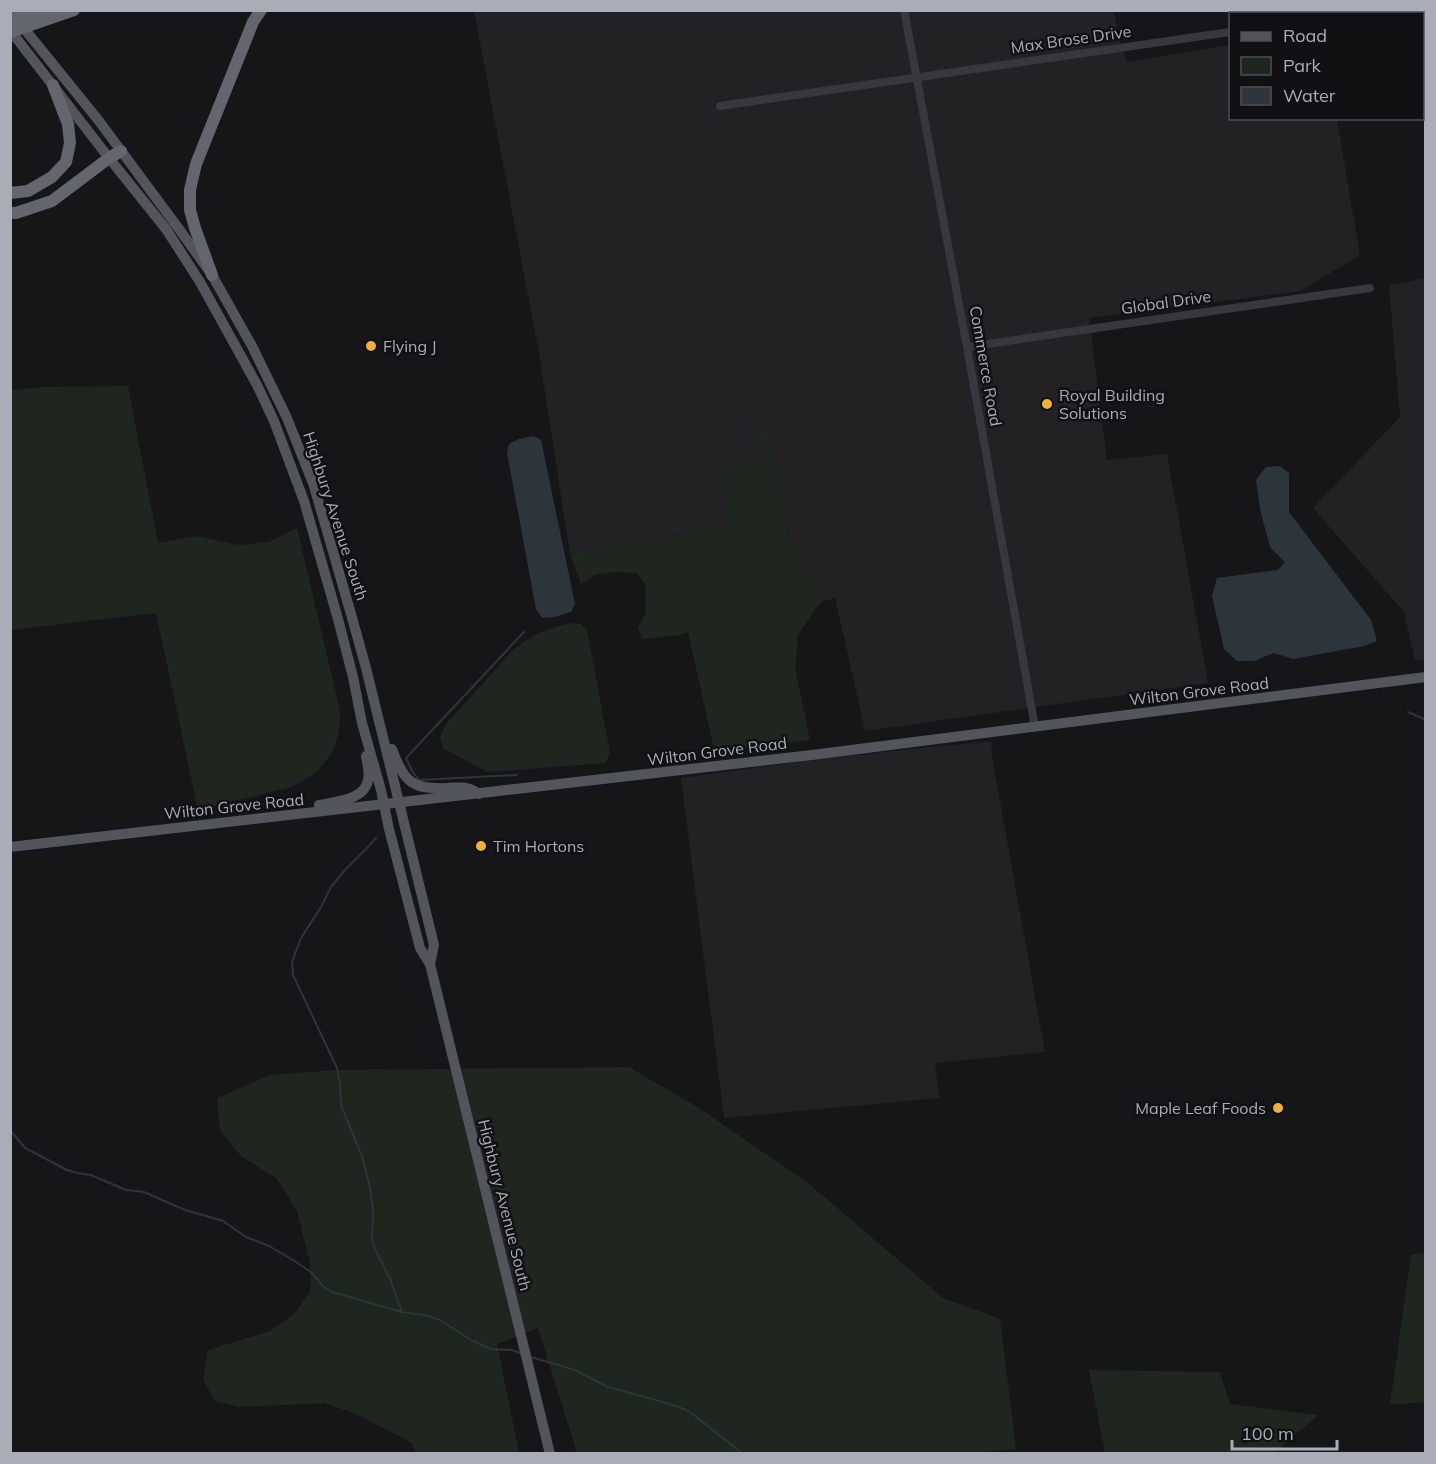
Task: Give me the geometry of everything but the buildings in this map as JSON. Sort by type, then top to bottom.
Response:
[{"type":"highway","points":[[10,20],[45,10]]},
{"type":"highway","points":[[12,33],[74,10]]},
{"type":"highway","points":[[212,275],[190,210],[190,190],[196,164],[253,22],[261,10]]},
{"type":"highway","points":[[10,193],[28,191],[52,177],[66,162],[70,143],[68,124],[52,85]]},
{"type":"highway","points":[[10,213],[52,201],[121,151]]},
{"type":"main road","name":"Highbury Avenue South","points":[[10,11],[99,121],[212,275],[252,346],[288,418],[314,486],[351,614],[434,945],[430,964]]},
{"type":"main road","name":"Highbury Avenue South","points":[[12,33],[166,229],[200,282],[257,385],[274,421],[304,501],[353,676],[362,723],[420,948],[430,964],[550,1454]]},
{"type":"main road","name":"Wilton Grove Road","points":[[10,847],[812,756],[1425,677]]},
{"type":"main road","points":[[378,719],[402,772],[417,786],[428,789],[462,787],[480,794]]},
{"type":"main road","points":[[250,819],[282,810],[349,799],[364,790],[369,775],[362,723]]},
{"type":"street","name":"Commerce Road","points":[[904,10],[1035,727]]},
{"type":"street","name":"Max Brose Drive","points":[[720,106],[1229,32]]},
{"type":"street","name":"Global Drive","points":[[967,347],[1370,288]]},
{"type":"shaded area","points":[[474,11],[1114,11],[1119,38],[1127,62],[1229,45],[1229,120],[1337,120],[1360,255],[1301,291],[1089,318],[1107,460],[1167,454],[1208,683],[865,731],[835,598],[823,601],[807,580],[797,561],[777,493],[777,465],[756,415],[765,460],[729,526],[570,554],[539,353]]},
{"type":"shaded area","points":[[1425,278],[1426,659],[1415,661],[1404,612],[1313,508],[1400,417],[1389,285]]},
{"type":"shaded area","points":[[991,741],[1045,1052],[935,1063],[939,1098],[724,1118],[681,778],[790,763]]},
{"type":"green space","points":[[128,386],[158,543],[197,536],[239,545],[269,542],[297,528],[340,711],[339,732],[332,753],[317,772],[292,787],[198,810],[156,613],[11,630],[11,390],[42,387]]},
{"type":"green space","points":[[755,413],[765,429],[777,465],[777,493],[797,561],[807,580],[823,601],[798,635],[795,668],[810,740],[715,753],[688,632],[642,639],[638,628],[645,614],[645,584],[637,573],[614,572],[595,575],[581,584],[570,554],[729,526],[724,473],[765,460]]},
{"type":"green space","points":[[569,623],[581,624],[587,630],[610,753],[606,763],[487,772],[443,748],[440,737],[446,724],[514,649],[538,633]]},
{"type":"green space","points":[[629,1067],[699,1108],[808,1183],[943,1298],[1000,1319],[1016,1449],[963,1454],[577,1453],[538,1328],[497,1344],[519,1453],[416,1453],[412,1443],[356,1414],[325,1403],[239,1407],[215,1401],[203,1380],[208,1350],[270,1331],[295,1313],[310,1292],[311,1268],[297,1211],[277,1179],[241,1156],[220,1131],[217,1098],[271,1075],[336,1070]]},
{"type":"green space","points":[[1425,1253],[1425,1402],[1390,1405],[1411,1255]]},
{"type":"green space","points":[[1089,1370],[1220,1372],[1230,1404],[1318,1415],[1273,1453],[1105,1453]]},
{"type":"water","points":[[534,436],[541,440],[575,604],[571,612],[542,618],[536,609],[507,453],[509,444]]},
{"type":"water","points":[[1280,466],[1289,473],[1289,512],[1371,620],[1377,641],[1364,646],[1293,659],[1274,653],[1254,661],[1237,661],[1224,649],[1212,596],[1217,578],[1278,570],[1285,562],[1270,547],[1260,509],[1256,480],[1266,467]]},
{"type":"waterway","points":[[517,775],[419,780],[406,758],[524,632]]},
{"type":"waterway","points":[[1408,712],[1426,720]]},
{"type":"waterway","points":[[376,838],[331,887],[301,938],[292,962],[293,975],[337,1068],[341,1105],[363,1159],[370,1188],[373,1209],[372,1239],[402,1312]]},
{"type":"waterway","points":[[10,1130],[25,1148],[67,1170],[91,1175],[126,1190],[144,1192],[185,1210],[223,1221],[246,1237],[269,1246],[293,1260],[311,1272],[323,1286],[332,1292],[440,1320],[471,1340],[491,1349],[512,1350],[520,1353]]},
{"type":"waterway","points":[[531,1357],[575,1370],[608,1387],[684,1409],[743,1454]]},
{"type":"place","name":"Flying J","points":[[371,346]]},
{"type":"place","name":"Royal Building Solutions","points":[[1047,404]]},
{"type":"place","name":"Tim Hortons","points":[[481,846]]},
{"type":"place","name":"Maple Leaf Foods","points":[[1278,1108]]}]
